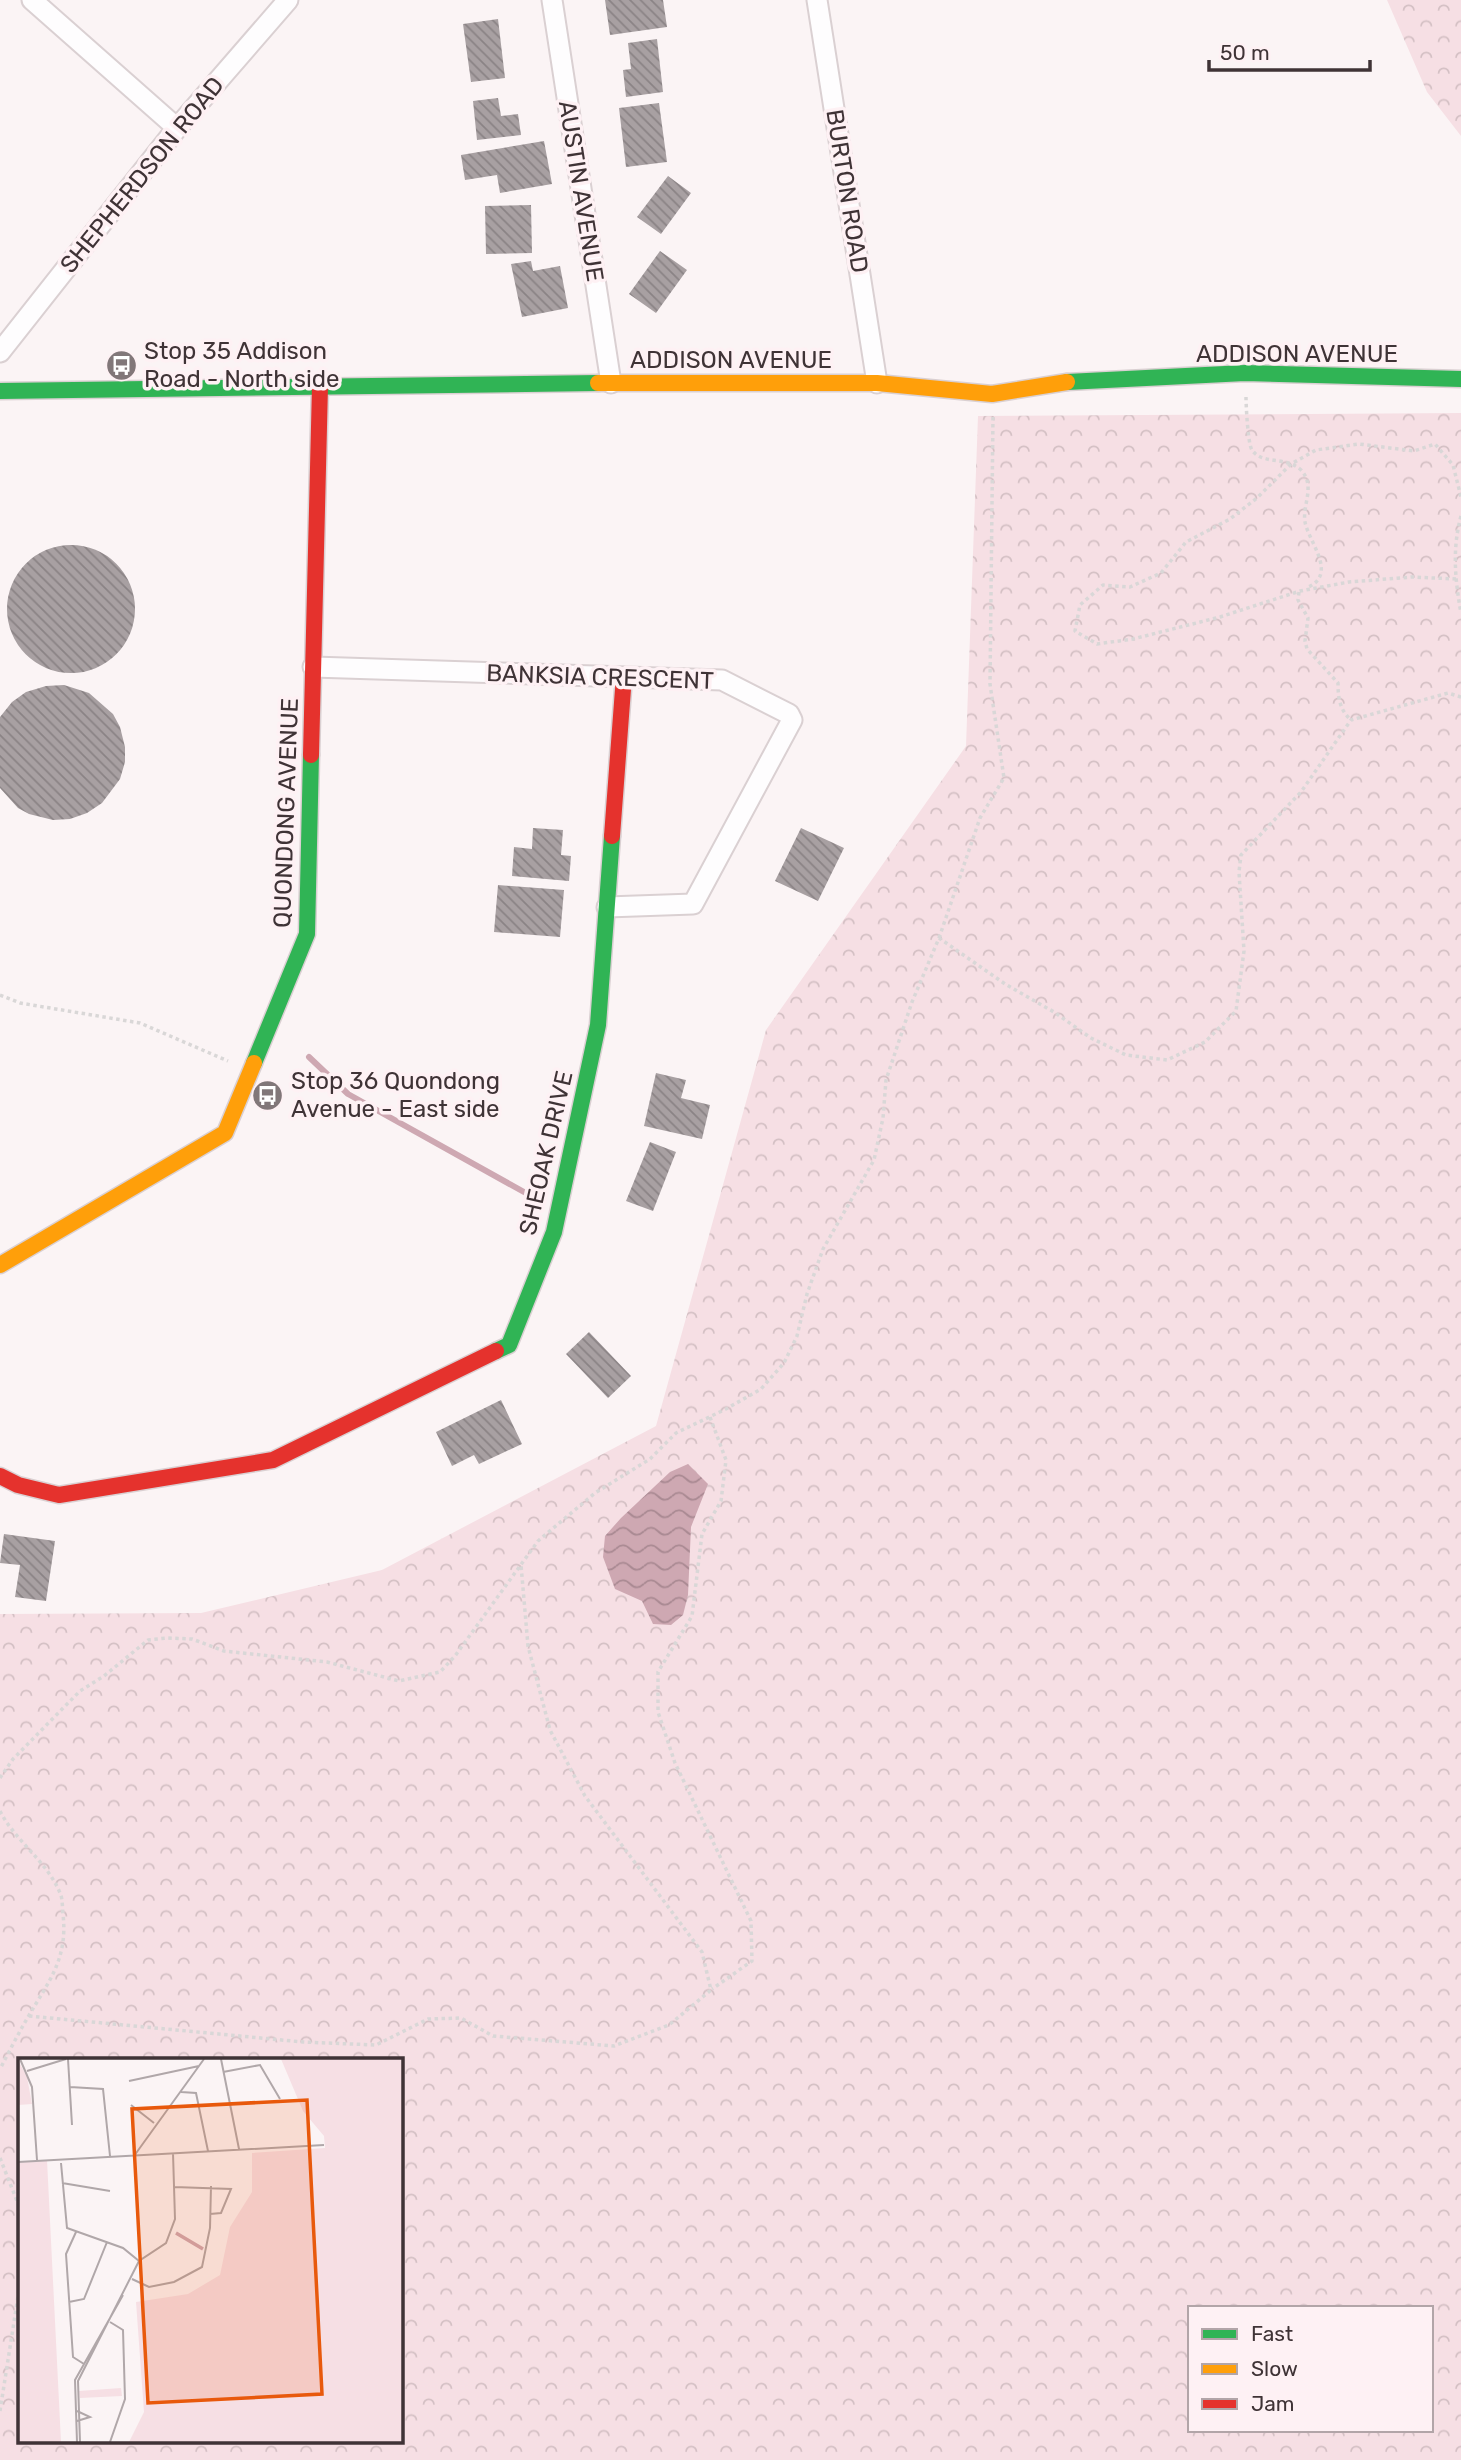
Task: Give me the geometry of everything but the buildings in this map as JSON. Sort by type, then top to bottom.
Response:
[{"type":"street","points":[[33,0],[177,128]]},
{"type":"street","name":"SHEPHERDSON ROAD","points":[[0,352],[177,128],[288,0]]},
{"type":"street","name":"AUSTIN AVENUE","points":[[552,0],[611,383]]},
{"type":"street","name":"BURTON ROAD","points":[[817,0],[877,383]]},
{"type":"street","name":"ADDISON AVENUE","points":[[0,391],[611,383],[877,383],[992,394],[1065,382],[1245,373],[1461,379]]},
{"type":"street","name":"QUONDONG AVENUE","points":[[0,1265],[225,1133],[307,934],[320,386]]},
{"type":"street","name":"BANKSIA CRESCENT","points":[[313,667],[722,680],[789,714],[792,720],[693,904],[607,907]]},
{"type":"street","name":"SHEOAK DRIVE","points":[[0,1476],[18,1485],[59,1495],[273,1461],[509,1345],[554,1233],[598,1025],[624,677]]},
{"type":"path","points":[[1245,373],[1248,441],[1252,451],[1261,458],[1282,460],[1291,464],[1299,468],[1306,477],[1308,491],[1304,513],[1305,526],[1319,553],[1321,574],[1315,584],[1220,617],[1133,639],[1097,644],[1075,631],[1080,605],[1103,584],[1130,587],[1161,572],[1186,542],[1230,519],[1257,498],[1291,464],[1316,450],[1359,444],[1414,452],[1435,444],[1453,465],[1461,498]]},
{"type":"path","points":[[0,1778],[13,1759],[80,1691],[104,1676],[148,1640],[167,1637],[192,1639],[224,1651],[327,1662],[400,1681],[440,1672],[455,1656],[538,1541],[595,1493],[650,1459],[676,1433],[761,1389],[784,1363],[797,1336],[807,1294],[823,1249],[874,1160],[883,1118],[886,1080],[912,1002],[939,938],[980,818],[1004,778],[990,684],[994,423],[992,394]]},
{"type":"path","points":[[1461,516],[1455,540],[1456,579],[1461,613]]},
{"type":"path","points":[[1300,591],[1349,582],[1412,577],[1456,579]]},
{"type":"path","points":[[1300,591],[1298,600],[1308,618],[1305,641],[1307,649],[1338,683],[1338,697],[1343,712],[1351,720]]},
{"type":"path","points":[[939,938],[1005,984],[1054,1012],[1091,1038],[1126,1055],[1167,1060],[1205,1042],[1236,1011],[1244,951],[1239,872],[1241,855],[1301,792],[1351,720],[1448,694],[1461,697]]},
{"type":"path","points":[[0,995],[20,1003],[140,1023],[250,1072]]},
{"type":"path","points":[[29,2016],[290,2041],[376,2045],[428,2019],[461,2018],[493,2036],[614,2046],[669,2025],[752,1961],[751,1921],[675,1763],[658,1712],[658,1672],[692,1616],[702,1534],[721,1501],[726,1460],[710,1417]]},
{"type":"path","points":[[520,1563],[528,1646],[550,1730],[585,1796],[702,1952],[711,1990]]},
{"type":"path","points":[[0,1811],[7,1824],[44,1866],[61,1894],[64,1922],[63,1950],[53,1979],[0,2069]]},
{"type":"path","points":[[0,2158],[18,2203]]},
{"type":"path","points":[[0,2411],[18,2297]]},
{"type":"green space","points":[[1387,0],[1461,0],[1461,136],[1427,92]]},
{"type":"green space","points":[[1461,413],[1461,2460],[0,2460],[0,1614],[201,1613],[382,1570],[656,1426],[766,1030],[966,746],[978,416]]},
{"type":"water","points":[[688,1464],[708,1484],[691,1527],[688,1595],[683,1615],[671,1625],[653,1624],[642,1601],[615,1589],[603,1557],[605,1536],[670,1472]]},
{"type":"waterway","points":[[309,1057],[348,1094],[533,1197]]},
{"type":"traffic: fast","points":[[1067,382],[1245,373],[1461,379]]},
{"type":"traffic: fast","points":[[0,391],[598,383]]},
{"type":"traffic: fast","points":[[254,1063],[307,934],[311,755]]},
{"type":"traffic: fast","points":[[496,1351],[509,1345],[554,1232],[598,1025],[612,836]]},
{"type":"traffic: slow","points":[[598,383],[877,383],[992,394],[1067,382]]},
{"type":"traffic: slow","points":[[0,1265],[225,1133],[254,1063]]},
{"type":"traffic: jam","points":[[311,755],[320,386]]},
{"type":"traffic: jam","points":[[612,836],[624,676]]},
{"type":"traffic: jam","points":[[0,1476],[18,1485],[59,1495],[273,1460],[496,1351]]},
{"type":"place","name":"Stop 35 Addison Road - North side","points":[[121,365]]},
{"type":"place","name":"Stop 36 Quondong Avenue - East side","points":[[268,1095]]}]
